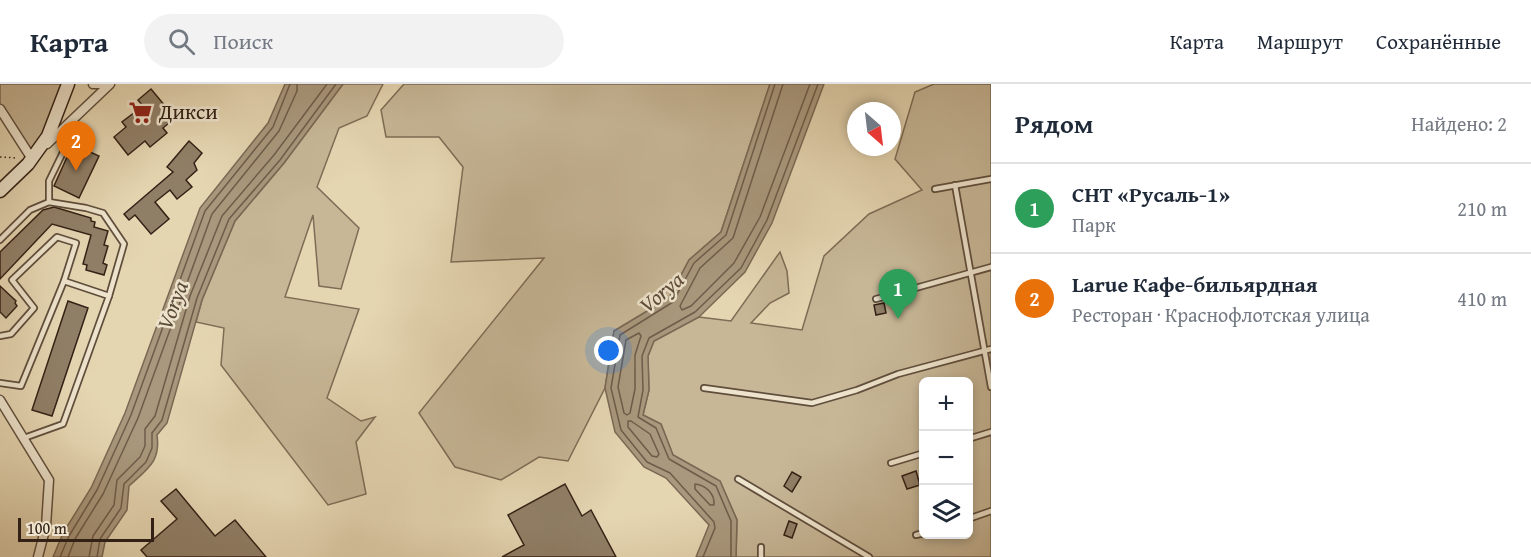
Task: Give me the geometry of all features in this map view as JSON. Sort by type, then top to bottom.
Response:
[{"type":"main road","points":[[0,191],[32,159],[48,136],[68,84]]},
{"type":"street","points":[[93,84],[108,84]]},
{"type":"street","points":[[0,109],[32,159],[108,84]]},
{"type":"street","points":[[0,400],[49,480],[46,526],[38,557]]},
{"type":"lane","points":[[49,202],[49,181],[68,142],[63,129]]},
{"type":"lane","points":[[935,189],[991,179]]},
{"type":"lane","points":[[955,185],[991,387]]},
{"type":"lane","points":[[0,240],[30,210],[49,202],[103,213],[124,244],[109,296],[63,424],[24,438]]},
{"type":"lane","points":[[0,336],[11,334],[34,308],[12,280],[57,237],[76,243],[64,281],[21,386],[0,383]]},
{"type":"lane","points":[[876,299],[991,267]]},
{"type":"lane","points":[[64,281],[109,296]]},
{"type":"lane","points":[[704,388],[812,403],[898,374],[991,349]]},
{"type":"lane","points":[[973,438],[991,432]]},
{"type":"lane","points":[[891,463],[919,455]]},
{"type":"lane","points":[[738,479],[869,557]]},
{"type":"lane","points":[[973,518],[991,511]]},
{"type":"lane","points":[[761,547],[761,557]]},
{"type":"path","points":[[0,157],[32,159]]},
{"type":"shaded area","points":[[0,84],[68,84],[32,159],[0,109]]},
{"type":"shaded area","points":[[343,84],[383,84],[367,116],[339,128],[317,187],[359,228],[341,289],[319,286],[313,215],[285,297],[359,309],[327,398],[361,421],[375,417],[356,442],[366,494],[328,505],[221,365],[224,328],[196,322],[202,300],[235,221],[284,163]]},
{"type":"shaded area","points":[[404,84],[770,84],[721,232],[689,260],[669,298],[614,331],[605,388],[568,461],[539,457],[501,480],[455,467],[419,413],[544,258],[451,262],[463,167],[439,137],[386,137],[381,110]]},
{"type":"shaded area","points":[[934,84],[991,84],[991,557],[736,557],[737,520],[720,481],[673,455],[661,424],[643,415],[649,390],[648,356],[654,341],[699,317],[731,321],[780,252],[787,271],[789,293],[770,303],[751,323],[802,330],[824,256],[869,214],[922,190],[895,159],[896,156],[901,156],[901,139],[915,92]]},
{"type":"water","name":"Vorya","points":[[285,84],[343,84],[284,163],[235,221],[202,300],[167,423],[157,435],[155,459],[147,470],[129,486],[127,510],[105,542],[102,557],[53,557],[63,533],[91,488],[125,413],[200,208],[268,123]]},
{"type":"water","points":[[770,84],[824,84],[772,223],[745,272],[699,317],[654,341],[648,356],[649,390],[643,415],[661,424],[673,455],[720,481],[737,520],[736,557],[696,557],[709,525],[666,478],[644,467],[615,432],[605,388],[614,331],[669,298],[689,260],[721,232]]},
{"type":"building","points":[[151,89],[175,118],[163,128],[167,133],[150,147],[145,141],[128,155],[114,137],[126,127],[122,122],[143,106],[138,100]]},
{"type":"building","points":[[189,141],[202,153],[194,163],[197,170],[186,180],[192,187],[177,199],[170,190],[155,202],[169,219],[151,234],[135,215],[129,220],[124,214],[173,172],[167,167]]},
{"type":"building","points":[[73,144],[99,156],[79,198],[54,186]]},
{"type":"building","points":[[54,207],[91,218],[91,221],[95,222],[94,227],[108,231],[104,245],[108,246],[103,263],[107,265],[104,275],[86,270],[87,265],[83,264],[91,235],[52,224],[0,279],[0,252],[43,210]]},
{"type":"building","points":[[0,286],[16,301],[17,306],[6,318],[0,312]]},
{"type":"building","points":[[68,301],[88,308],[52,416],[32,410]]},
{"type":"building","points":[[884,303],[886,313],[876,315],[874,305]]},
{"type":"building","points":[[916,471],[919,485],[907,489],[902,476]]},
{"type":"building","points":[[792,472],[801,477],[792,492],[784,486]]},
{"type":"building","points":[[565,484],[582,516],[591,510],[616,557],[502,557],[524,545],[508,515]]},
{"type":"building","points":[[176,489],[215,536],[235,520],[266,557],[147,557],[141,550],[177,519],[161,501]]},
{"type":"building","points":[[789,521],[797,524],[792,538],[784,535]]},
{"type":"place","name":"Дикси","points":[[141,112]]},
{"type":"place","name":"Larue Кафе-бильярдная","points":[[76,171]]},
{"type":"place","name":"СНТ «Русаль-1»","points":[[898,319]]}]
